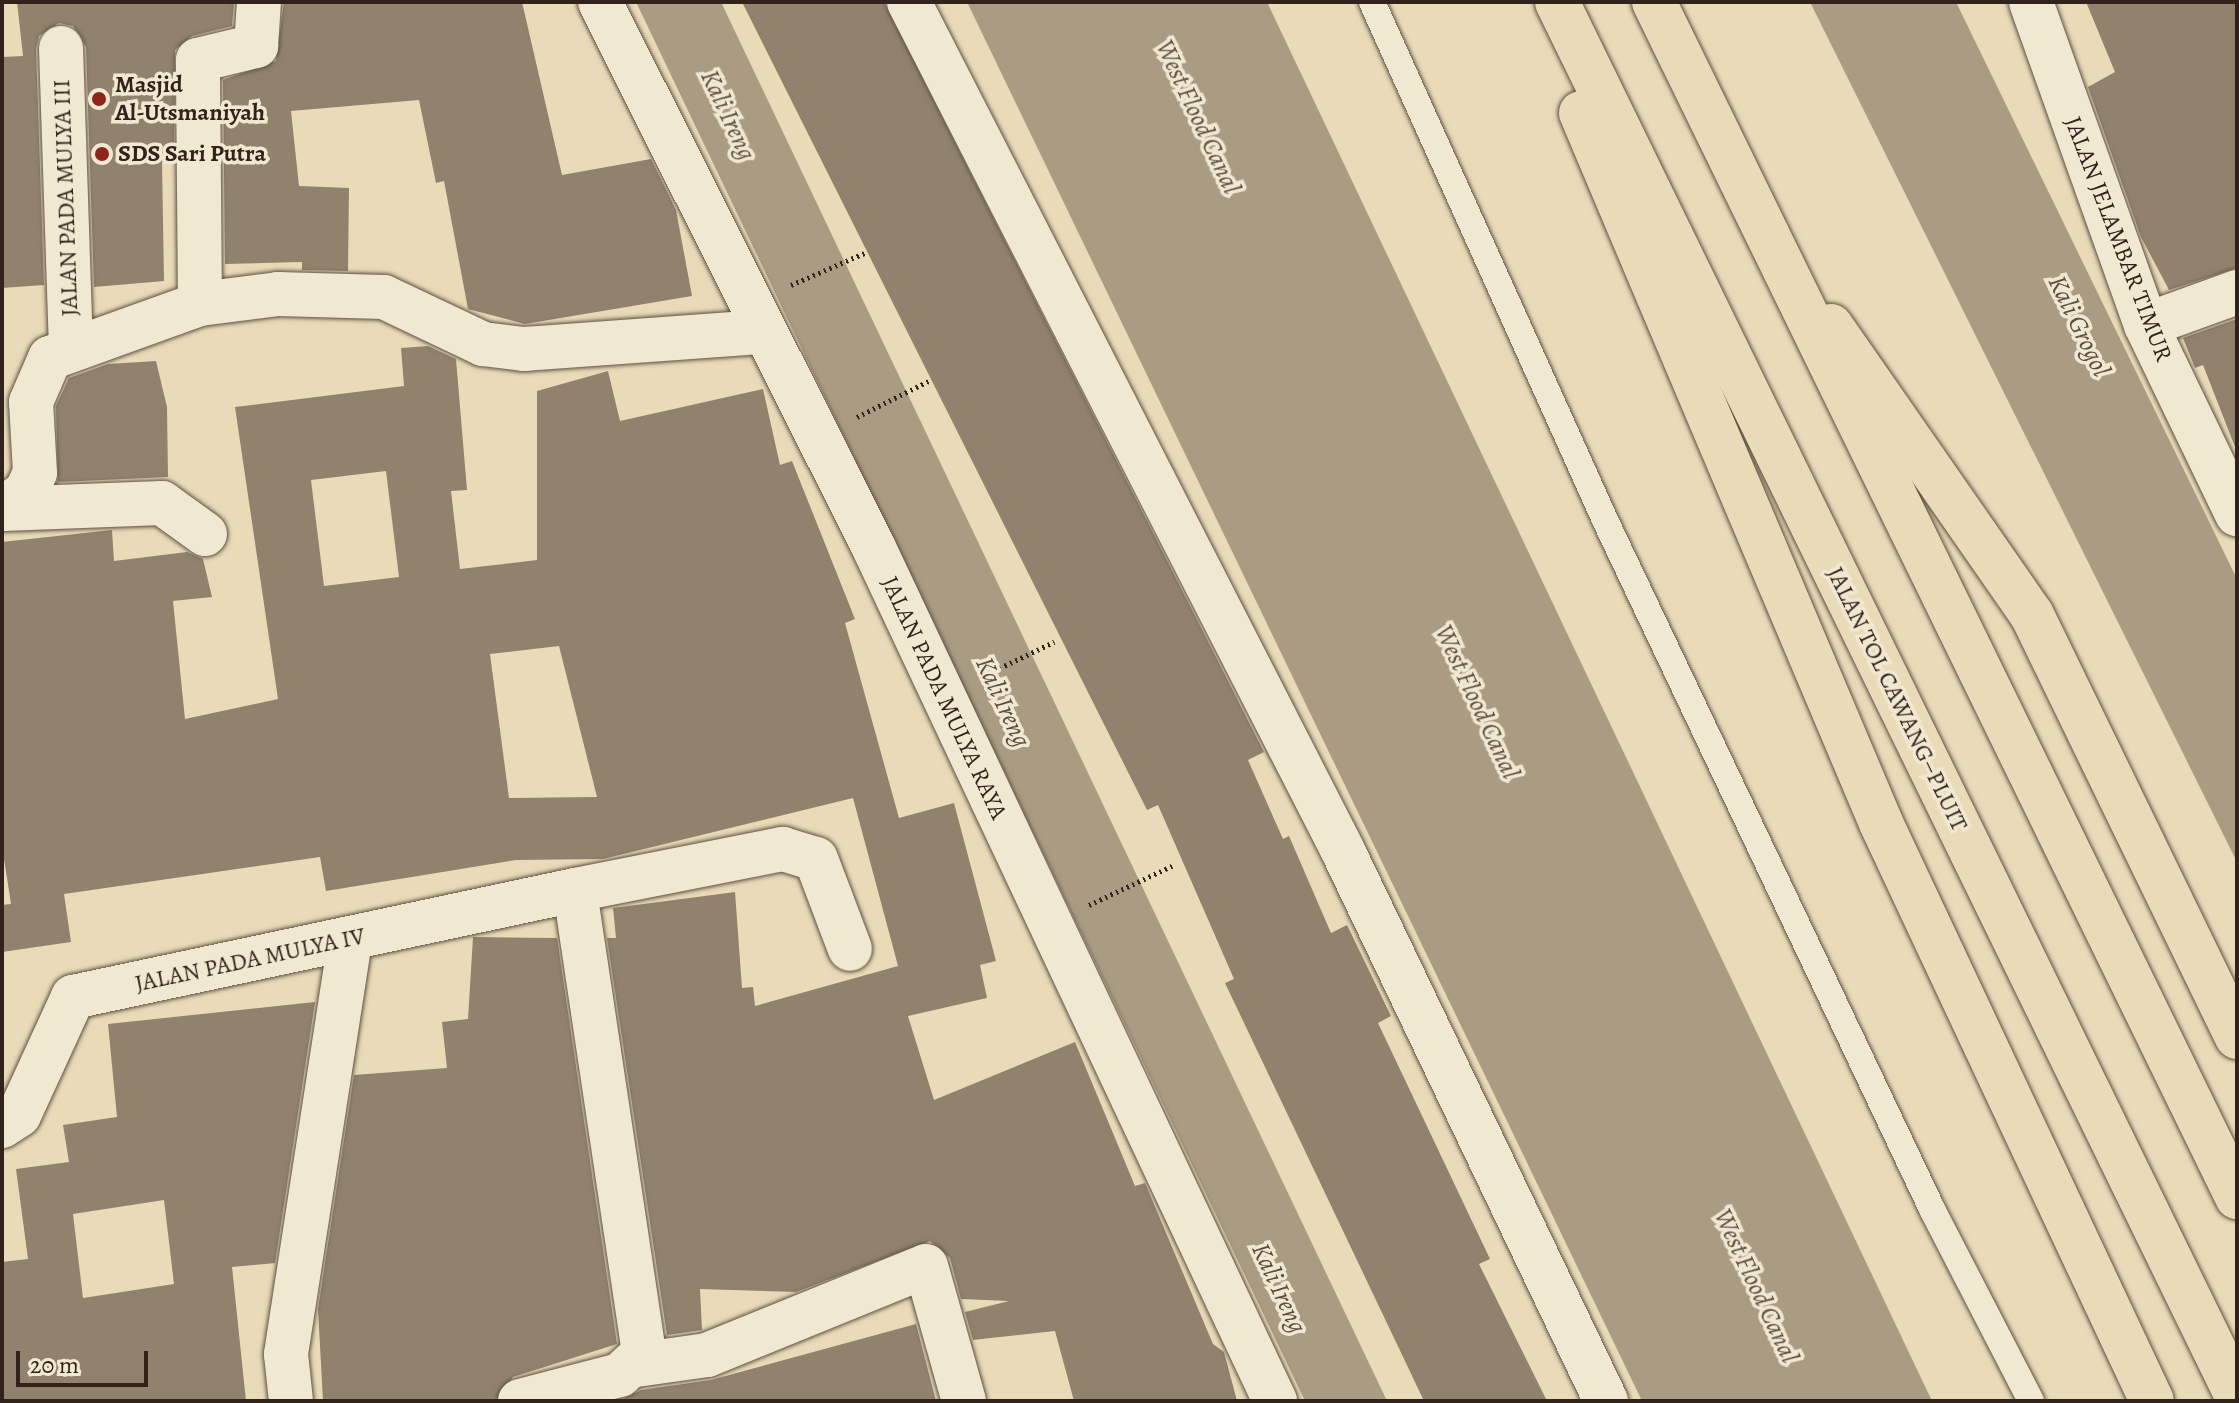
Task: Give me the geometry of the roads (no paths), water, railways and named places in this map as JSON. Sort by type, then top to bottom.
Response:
[{"type":"highway","points":[[1539,2],[1881,823],[2152,1401]]},
{"type":"highway","name":"JALAN TOL CAWANG–PLUIT","points":[[1557,2],[2237,1396]]},
{"type":"highway","points":[[1654,2],[2237,1197]]},
{"type":"highway","points":[[1791,288],[1844,339],[2032,615],[2237,1037]]},
{"type":"street","points":[[200,304],[198,60],[256,46],[259,2]]},
{"type":"street","name":"JALAN PADA MULYA RAYA","points":[[600,2],[760,332],[874,548],[1275,1401]]},
{"type":"street","points":[[909,2],[1350,865],[1606,1401]]},
{"type":"street","name":"JALAN JELAMBAR TIMUR","points":[[2031,2],[2146,325],[2237,514]]},
{"type":"street","name":"JALAN PADA MULYA III","points":[[61,48],[71,349]]},
{"type":"street","points":[[2146,325],[2237,292]]},
{"type":"street","name":"JALAN PADA MULYA III","points":[[2,509],[26,492],[35,473],[37,378],[50,358],[200,304],[278,294],[384,297],[483,344],[524,349],[760,332]]},
{"type":"street","name":"JALAN PADA MULYA III","points":[[2,509],[162,503],[205,534]]},
{"type":"street","name":"JALAN PADA MULYA IV","points":[[2,1126],[19,1115],[73,997],[575,890],[783,849],[816,859],[850,949]]},
{"type":"street","points":[[575,890],[644,1353],[641,1383]]},
{"type":"street","points":[[291,1401],[286,1354],[350,940]]},
{"type":"street","points":[[520,1401],[641,1383],[926,1266],[964,1401]]},
{"type":"lane","points":[[1372,2],[1605,520],[1933,1211],[2031,1401]]},
{"type":"water","name":"Kali Ireng","points":[[636,2],[721,2],[1387,1401],[1305,1401]]},
{"type":"water","name":"West Flood Canal","points":[[967,2],[1267,2],[1932,1401],[1642,1401]]},
{"type":"water","name":"Kali Grogol","points":[[1810,2],[1956,2],[2237,579],[2237,862]]},
{"type":"place","name":"Masjid Al-Utsmaniyah","points":[[99,99]]},
{"type":"place","name":"SDS Sari Putra","points":[[102,154]]}]
